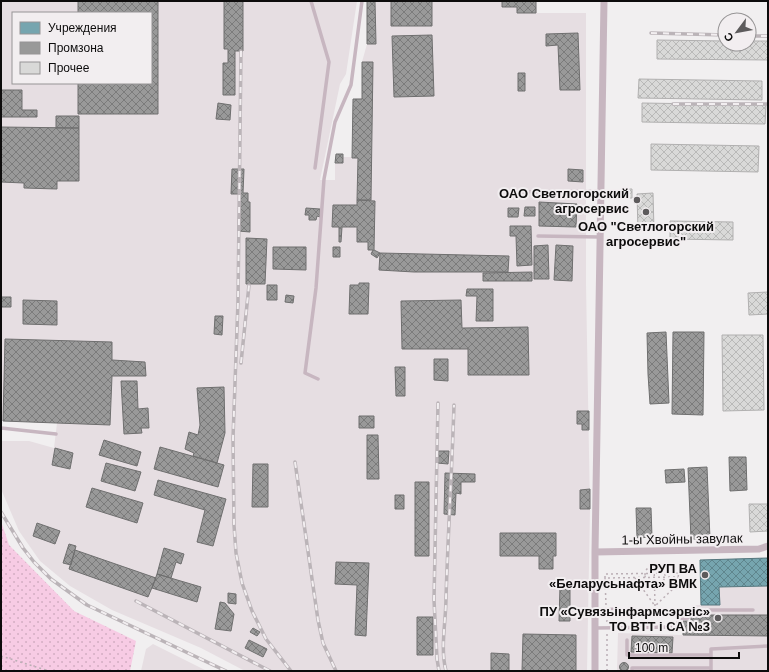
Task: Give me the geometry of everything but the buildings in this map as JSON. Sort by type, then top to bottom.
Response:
[{"type":"street","points":[[595,671],[595,552],[604,1]]},
{"type":"street","name":"1-ы Хвойны завулак","points":[[595,552],[759,549],[768,546]]},
{"type":"lane","points":[[311,1],[329,62],[315,168]]},
{"type":"lane","points":[[318,380],[305,373],[316,288],[324,179],[335,122],[351,85],[362,1]]},
{"type":"lane","points":[[521,192],[601,191]]},
{"type":"lane","points":[[538,236],[600,237]]},
{"type":"lane","points":[[1,428],[56,434]]},
{"type":"lane","points":[[759,549],[768,550]]},
{"type":"lane","points":[[595,610],[618,609],[624,613],[670,613]]},
{"type":"lane","points":[[595,628],[678,627],[679,619],[688,618],[689,611],[691,610],[753,610]]},
{"type":"lane","points":[[627,640],[627,655],[711,655]]},
{"type":"lane","points":[[632,671],[632,668],[712,669],[711,649],[768,646]]},
{"type":"path","points":[[654,564],[655,606]]},
{"type":"path","points":[[654,564],[663,568],[665,574],[665,578],[661,583],[655,585],[648,582],[645,578],[648,567],[654,564]]},
{"type":"path","points":[[607,671],[605,574],[679,573],[678,584],[655,606]]},
{"type":"path","points":[[629,574],[630,578]]},
{"type":"path","points":[[605,578],[678,577]]},
{"type":"path","points":[[635,578],[655,606]]},
{"type":"path","points":[[1,656],[49,671]]},
{"type":"shaded area","points":[[1,1],[357,1],[346,74],[340,84],[320,180],[335,180],[335,163],[343,162],[343,157],[352,157],[353,99],[362,98],[362,62],[367,44],[367,1],[536,1],[537,13],[586,13],[586,284],[590,509],[587,671],[245,671],[201,648],[112,610],[70,586],[40,561],[19,531],[1,489],[1,441],[29,441],[54,448],[57,423],[1,421]],"holes":[[[531,272],[532,281],[483,281],[483,273]]]},
{"type":"shaded area","points":[[1,521],[9,545],[74,611],[136,641],[130,671],[1,671]]},
{"type":"shaded area","points":[[768,558],[768,671],[617,671],[618,633],[683,635],[683,621],[691,621],[692,605],[701,605],[700,560]]},
{"type":"shaded area","points":[[153,644],[207,671],[141,671],[146,649]]},
{"type":"railway","points":[[651,33],[717,35]]},
{"type":"railway","points":[[757,36],[768,36]]},
{"type":"railway","points":[[241,51],[238,301],[233,438],[234,525],[236,553],[242,583],[252,611],[266,639],[291,671]]},
{"type":"railway","points":[[673,104],[768,104]]},
{"type":"railway","points":[[241,363],[249,285]]},
{"type":"railway","points":[[438,403],[434,600],[439,671]]},
{"type":"railway","points":[[446,671],[443,644],[446,607],[454,405]]},
{"type":"railway","points":[[295,462],[318,620],[323,643],[336,671]]},
{"type":"railway","points":[[1,512],[23,548],[34,562],[51,579],[87,605],[226,671]]},
{"type":"railway","points":[[136,601],[270,671]]},
{"type":"place","name":"ОАО Светлогорский агросервис","points":[[637,200]]},
{"type":"place","name":"ОАО \"Светлогорский агросервис\"","points":[[646,212]]},
{"type":"place","name":"РУП ВА «Беларусьнафта» ВМК","points":[[705,575]]},
{"type":"place","name":"ПУ «Сувязьінфармсэрвіс» ТО ВТТ і СА №3","points":[[718,618]]}]
